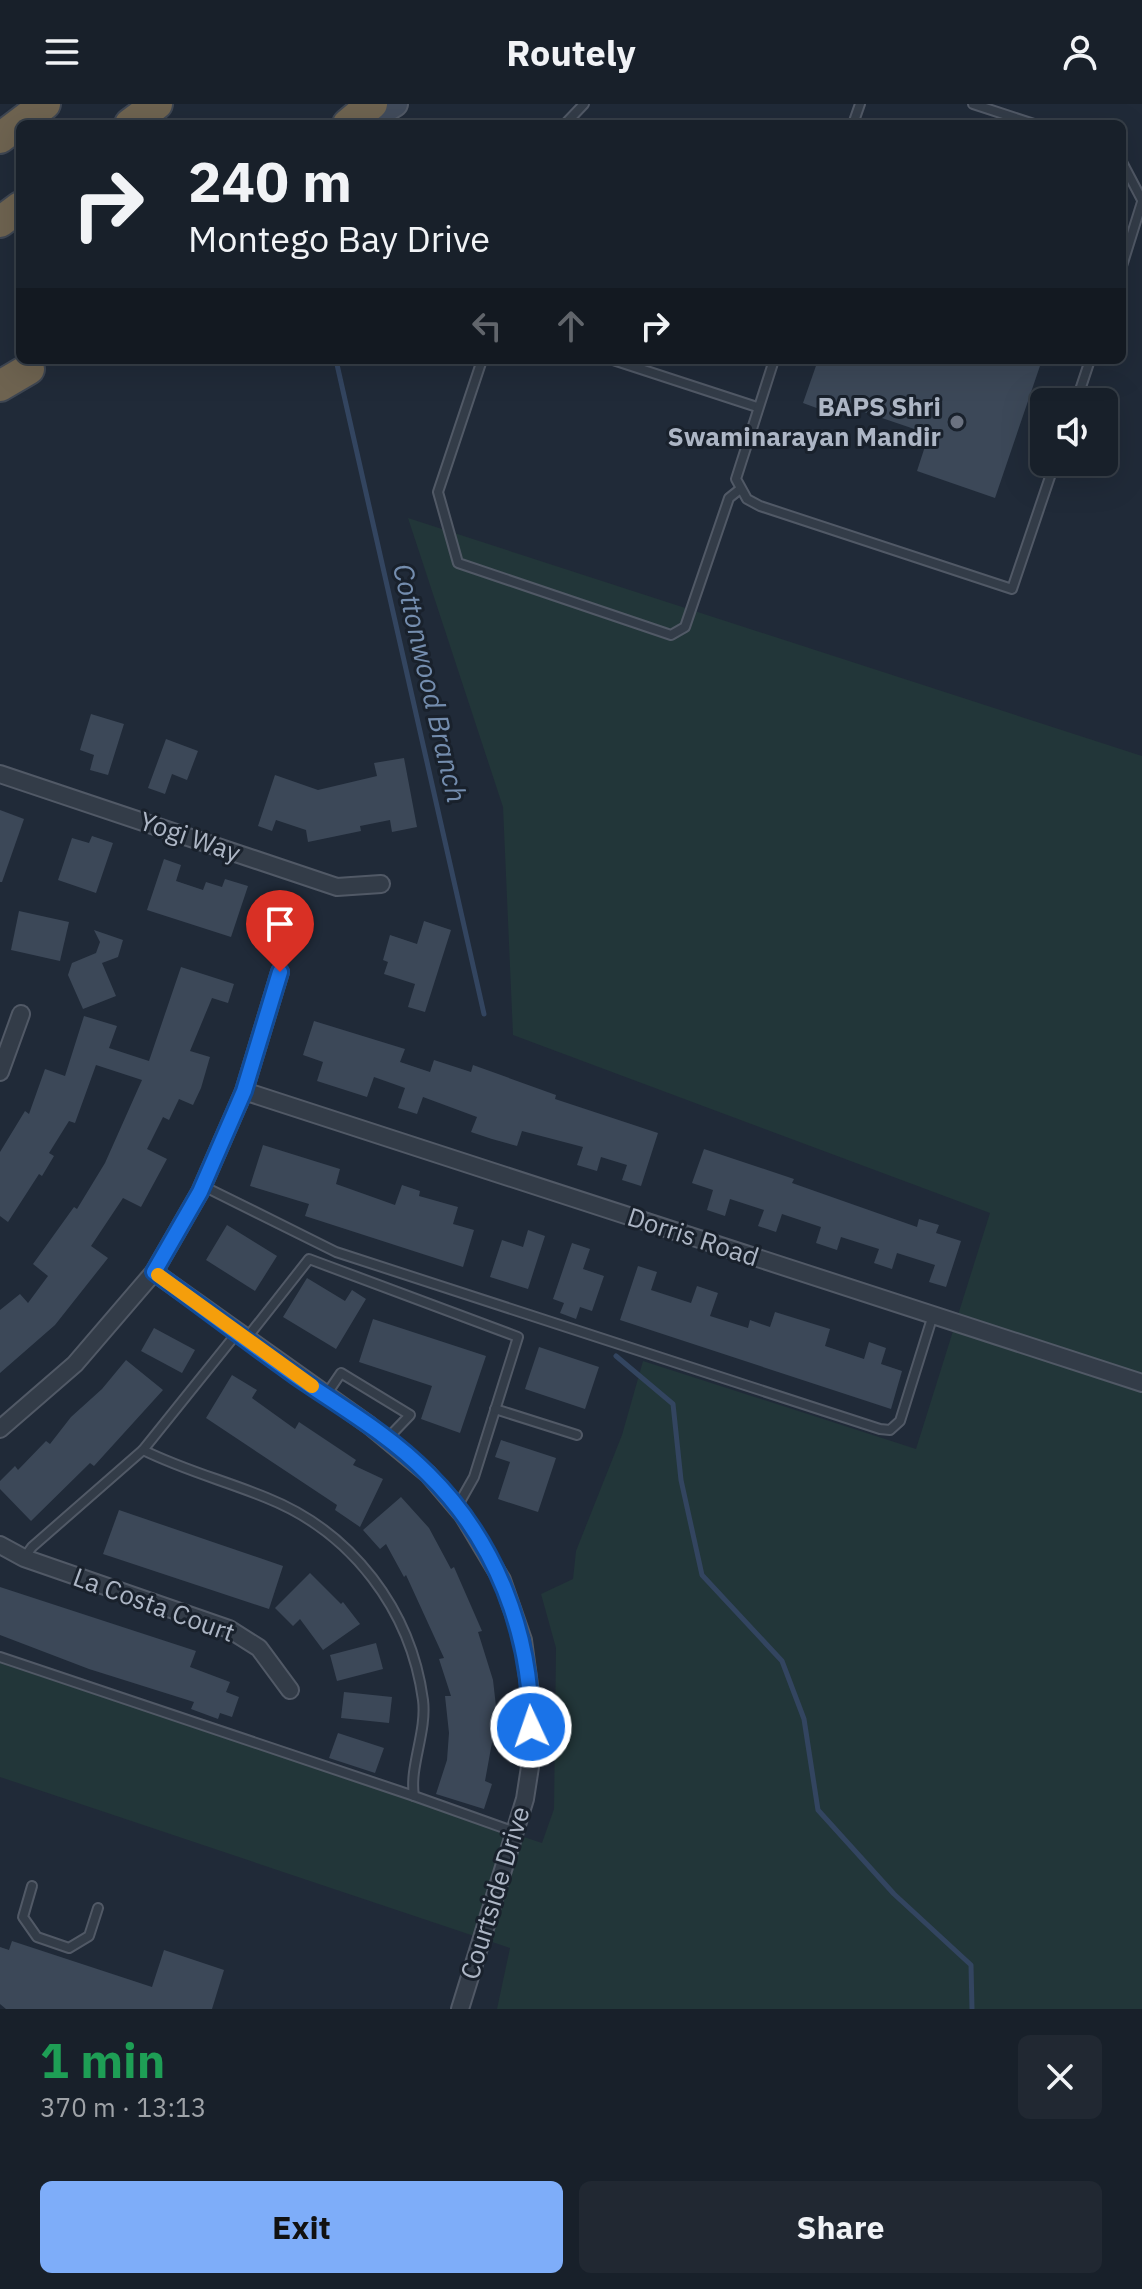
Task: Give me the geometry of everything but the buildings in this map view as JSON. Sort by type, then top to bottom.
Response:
[{"type":"highway","points":[[24,120],[45,104]]},
{"type":"highway","points":[[135,120],[157,104]]},
{"type":"highway","points":[[353,120],[372,104]]},
{"type":"highway","points":[[0,138],[16,126]]},
{"type":"highway","points":[[0,386],[35,364]]},
{"type":"main road","points":[[369,120],[395,104]]},
{"type":"main road","points":[[0,394],[35,364]]},
{"type":"street","name":"Yogi Way","points":[[0,774],[337,887],[381,884]]},
{"type":"street","points":[[0,1429],[75,1364],[154,1272],[203,1186],[244,1091],[280,972]]},
{"type":"street","points":[[0,1072],[21,1014]]},
{"type":"street","name":"Dorris Road","points":[[244,1091],[1142,1383]]},
{"type":"street","name":"Courtside Drive","points":[[154,1272],[386,1440],[428,1474],[457,1507],[502,1580],[523,1640],[531,1700],[532,1754],[515,1832],[460,2009]]},
{"type":"street","name":"La Costa Court","points":[[0,1545],[24,1558],[229,1629],[259,1648],[290,1690]]},
{"type":"lane","points":[[569,120],[584,104]]},
{"type":"lane","points":[[973,104],[1022,120]]},
{"type":"lane","points":[[1126,170],[1142,201],[1126,253]]},
{"type":"lane","points":[[481,364],[438,492],[458,563],[671,635],[685,627],[729,498],[739,490]]},
{"type":"lane","points":[[625,364],[757,407]]},
{"type":"lane","points":[[773,364],[737,470],[739,490],[760,506],[1012,589],[1050,476]]},
{"type":"lane","points":[[1081,388],[1089,364]]},
{"type":"lane","points":[[203,1186],[336,1252],[880,1429],[890,1430],[900,1421],[934,1315]]},
{"type":"lane","points":[[24,1558],[32,1547],[143,1450],[309,1259],[518,1337],[474,1477],[457,1507]]},
{"type":"lane","points":[[326,1396],[341,1373],[410,1415],[386,1440]]},
{"type":"lane","points":[[495,1409],[577,1435]]},
{"type":"lane","points":[[143,1450],[172,1465],[268,1498],[307,1517],[366,1568],[392,1605],[419,1675],[423,1733],[414,1796]]},
{"type":"lane","points":[[0,1657],[515,1832]]},
{"type":"lane","points":[[32,1886],[23,1917],[37,1937],[69,1948],[89,1936],[98,1908]]},
{"type":"green space","points":[[408,518],[1142,756],[1142,2009],[497,2009],[510,1948],[0,1777],[0,1663],[542,1843],[554,1809],[556,1648],[541,1594],[573,1579],[576,1551],[622,1435],[643,1361],[916,1449],[990,1213],[513,1035],[503,807]]},
{"type":"waterway","name":"Cottonwood Branch","points":[[337,364],[484,1014]]},
{"type":"waterway","name":"Cottonwood Branch","points":[[616,1356],[673,1404],[681,1480],[702,1575],[782,1661],[804,1719],[818,1810],[894,1894],[971,1965],[972,2009]]},
{"type":"slow traffic","points":[[158,1275],[312,1386]]},
{"type":"place","name":"BAPS Shri Swaminarayan Mandir","points":[[957,422]]},
{"type":"route","points":[[280,972],[244,1091],[200,1192],[154,1272],[369,1425],[428,1474],[457,1507],[502,1580],[523,1640],[531,1700],[531,1727]]}]
